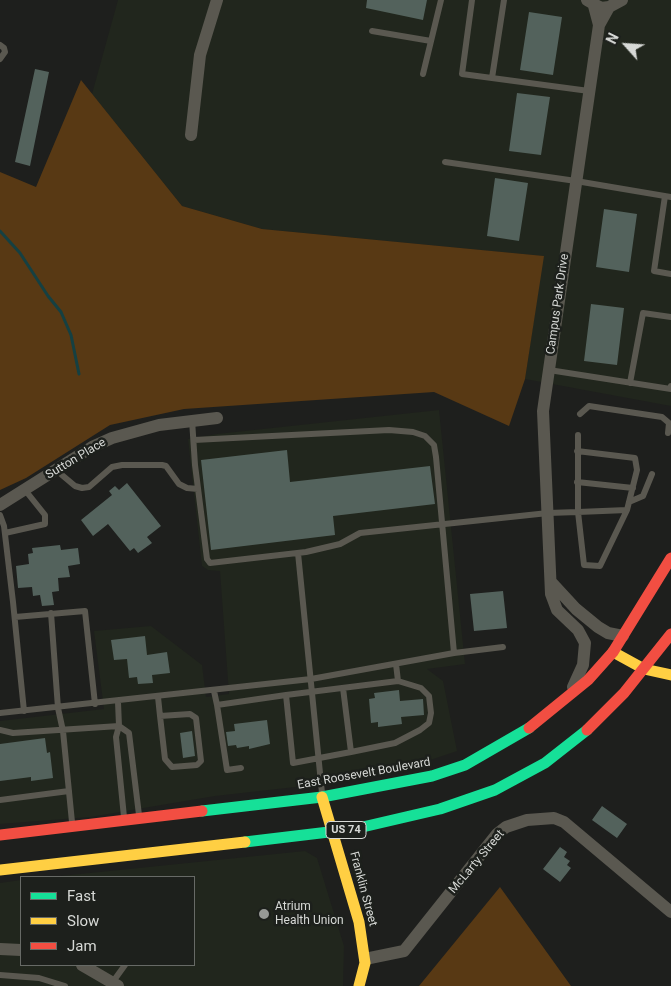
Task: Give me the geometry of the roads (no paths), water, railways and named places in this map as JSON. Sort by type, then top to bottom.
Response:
[{"type":"main road","name":"East Roosevelt Boulevard","points":[[0,835],[322,797],[432,776],[465,765],[523,734],[588,680],[613,652],[666,571],[671,558]]},
{"type":"main road","name":"US 74","points":[[0,870],[354,829],[440,809],[495,790],[545,763],[580,738],[624,694],[671,634]]},
{"type":"main road","points":[[613,652],[644,669],[671,675]]},
{"type":"main road","name":"Franklin Street","points":[[322,797],[359,922],[364,959],[359,986]]},
{"type":"street","points":[[191,135],[200,55],[217,0]]},
{"type":"street","points":[[590,3],[609,7],[622,0]]},
{"type":"street","name":"Campus Park Drive","points":[[590,3],[599,25]]},
{"type":"street","name":"Campus Park Drive","points":[[568,696],[582,665],[585,643],[578,630],[558,610],[551,594],[552,583],[542,411],[599,25],[609,7]]},
{"type":"street","name":"Sutton Place","points":[[0,504],[92,447],[112,438],[159,425],[217,418]]},
{"type":"street","points":[[552,583],[576,609],[598,627],[608,633],[623,636]]},
{"type":"street","name":"McLarty Street","points":[[364,959],[404,951],[497,834],[506,827],[527,820],[554,818],[564,822],[671,912]]},
{"type":"street","points":[[0,949],[20,950]]},
{"type":"street","points":[[84,966],[114,985]]},
{"type":"lane","points":[[423,74],[441,0]]},
{"type":"lane","points":[[472,0],[462,74],[589,91]]},
{"type":"lane","points":[[492,78],[504,0]]},
{"type":"lane","points":[[372,30],[431,42]]},
{"type":"lane","points":[[0,45],[4,48],[5,52],[0,59]]},
{"type":"lane","points":[[445,162],[576,181],[668,197],[654,271],[671,274]]},
{"type":"lane","points":[[630,383],[643,312],[671,316]]},
{"type":"lane","points":[[549,370],[670,390],[671,386]]},
{"type":"lane","points":[[580,414],[589,406],[662,417],[669,423],[668,433]]},
{"type":"lane","points":[[192,420],[198,489],[207,559],[210,562],[298,553],[340,544],[360,533],[548,513],[627,510]]},
{"type":"lane","points":[[194,440],[388,430],[413,432],[425,436],[434,445],[454,653]]},
{"type":"lane","points":[[577,451],[635,458],[637,470],[627,510],[600,566],[584,565],[578,512],[577,451],[578,434]]},
{"type":"lane","points":[[56,470],[75,486],[82,488],[89,487],[112,467],[122,465],[162,465],[166,466],[179,484],[187,488],[198,489]]},
{"type":"lane","points":[[629,502],[643,496],[652,474]]},
{"type":"lane","points":[[578,482],[633,488]]},
{"type":"lane","points":[[5,533],[46,524],[46,515],[25,490]]},
{"type":"lane","points":[[0,515],[5,533],[24,711]]},
{"type":"lane","points":[[298,553],[322,797]]},
{"type":"lane","points":[[15,617],[86,611],[95,704]]},
{"type":"lane","points":[[51,613],[58,708],[63,731],[72,826]]},
{"type":"lane","points":[[0,713],[158,698],[311,679],[454,653],[503,647]]},
{"type":"lane","points":[[396,664],[398,681]]},
{"type":"lane","points":[[217,705],[286,695],[398,681],[421,688],[429,696],[432,713],[429,723],[395,743],[293,762],[286,695]]},
{"type":"lane","points":[[343,688],[351,752]]},
{"type":"lane","points":[[214,691],[227,770],[241,768]]},
{"type":"lane","points":[[158,698],[164,759],[172,767],[197,766],[201,761],[196,718],[190,714],[160,716]]},
{"type":"lane","points":[[118,702],[119,726],[116,736],[124,820]]},
{"type":"lane","points":[[0,730],[13,733],[119,726],[129,732],[139,818]]},
{"type":"lane","points":[[0,800],[69,791]]},
{"type":"lane","points":[[114,985],[124,966]]},
{"type":"lane","points":[[0,975],[39,978],[65,986]]},
{"type":"waterway","points":[[0,231],[20,253],[48,296],[61,312],[71,335],[79,374]]},
{"type":"place","name":"Atrium Health Union","points":[[264,914]]}]
